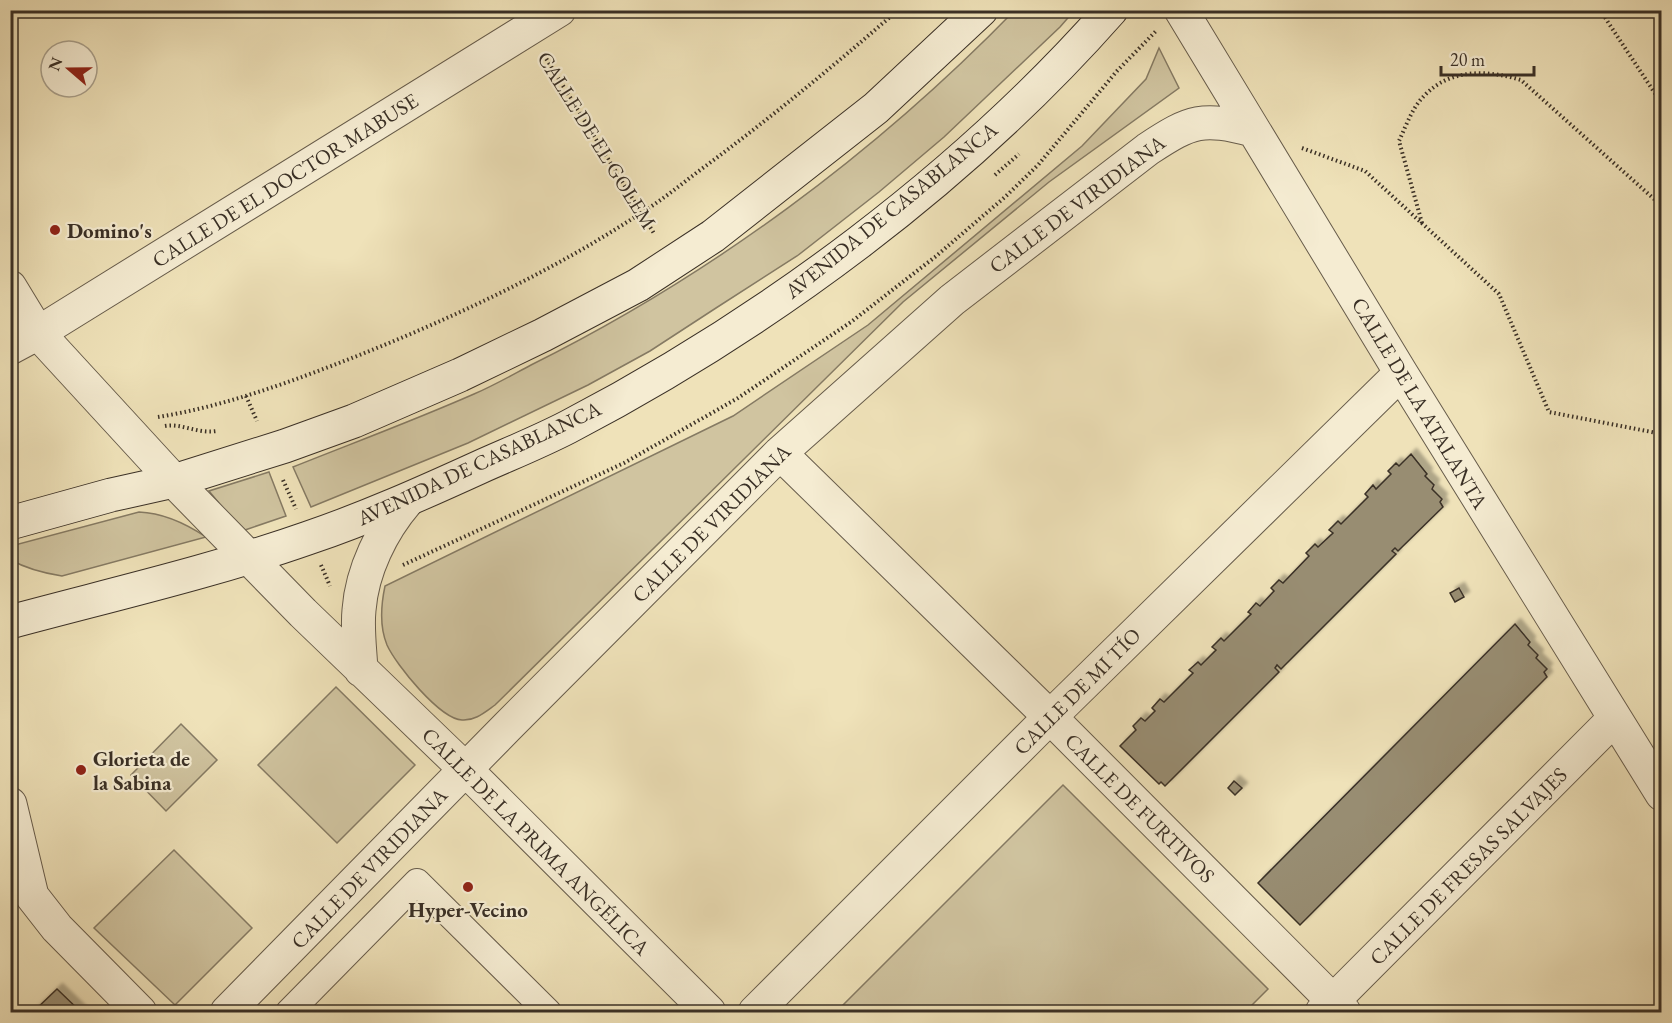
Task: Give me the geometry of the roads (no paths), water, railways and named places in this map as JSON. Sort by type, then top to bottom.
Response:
[{"type":"street","name":"CALLE DE EL DOCTOR MABUSE","points":[[25,340],[523,20],[559,10]]},
{"type":"street","points":[[10,523],[111,495],[174,481],[270,451],[354,421],[460,375],[638,285],[713,236],[876,108],[981,10]]},
{"type":"street","name":"AVENIDA DE CASABLANCA","points":[[10,621],[250,557],[309,538],[407,501],[567,428],[693,356],[817,275],[922,191],[1027,99],[1111,10]]},
{"type":"street","name":"CALLE DE LA ATALANTA","points":[[1180,10],[1401,373],[1662,794]]},
{"type":"street","name":"CALLE DE VIRIDIANA","points":[[227,1012],[780,453],[952,300],[1148,149],[1171,134],[1190,125],[1206,122],[1222,122],[1253,130]]},
{"type":"street","name":"CALLE DE LA PRIMA ANGÉLICA","points":[[10,287],[25,340],[146,431],[174,481],[361,670],[465,769],[709,1012]]},
{"type":"street","name":"CALLE DE MI TÍO","points":[[755,1012],[1050,717],[1401,373]]},
{"type":"street","name":"CALLE DE FURTIVOS","points":[[780,453],[1050,717],[1333,1009]]},
{"type":"street","points":[[361,670],[358,612],[361,591],[373,556],[393,517],[407,501]]},
{"type":"street","name":"CALLE DE FRESAS SALVAJES","points":[[1333,1009],[1614,719]]},
{"type":"street","points":[[10,804],[21,887],[57,928],[140,1012]]},
{"type":"street","points":[[289,1012],[417,882],[548,1012]]},
{"type":"place","name":"Domino's","points":[[55,230]]},
{"type":"place","name":"Glorieta de la Sabina","points":[[81,770]]},
{"type":"place","name":"Hyper-Vecino","points":[[468,887]]}]
